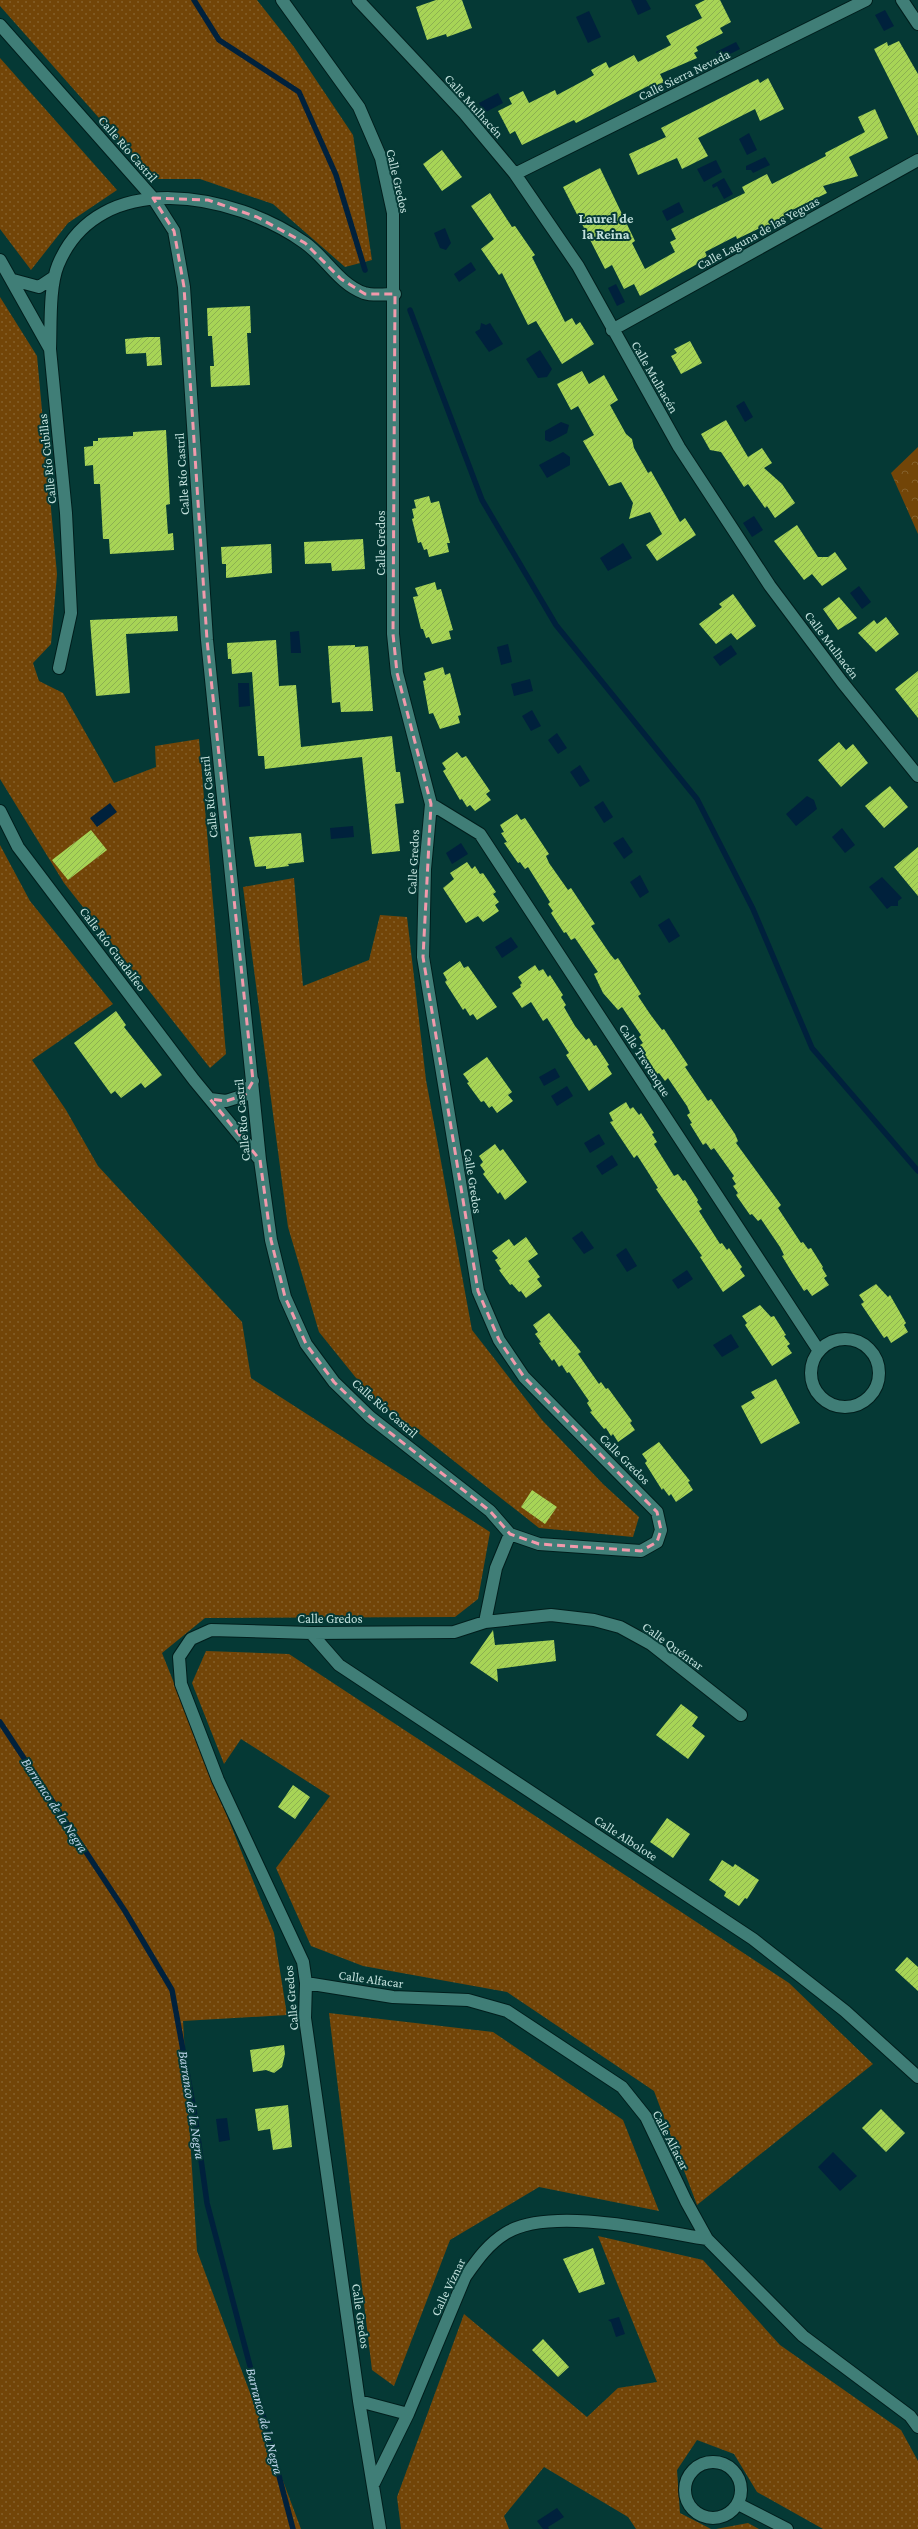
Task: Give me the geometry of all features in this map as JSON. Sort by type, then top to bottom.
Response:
[{"type":"street","name":"Calle Gredos","points":[[282,0],[359,107],[381,158],[393,213],[395,294],[393,634],[397,674],[431,804],[425,869],[423,958],[460,1194],[478,1291],[499,1340],[524,1377],[657,1512],[661,1530],[657,1542],[641,1551],[538,1544],[510,1534]]},
{"type":"street","name":"Calle Mulhacén","points":[[358,0],[464,113],[515,174],[578,266],[612,330],[679,447],[770,586],[842,682],[918,776]]},
{"type":"street","name":"Calle Sierra Nevada","points":[[515,174],[866,0]]},
{"type":"street","points":[[902,0],[918,24]]},
{"type":"street","name":"Calle Río Castril","points":[[0,25],[153,198],[174,231],[184,287],[207,640],[260,1160],[270,1240],[285,1297],[306,1344],[334,1382],[370,1417],[490,1511],[510,1534]]},
{"type":"street","name":"Calle Laguna de las Yeguas","points":[[612,330],[918,160]]},
{"type":"street","points":[[50,349],[54,278],[58,265],[76,234],[112,209],[153,198],[208,200],[257,217],[305,243],[341,279],[365,294],[395,294]]},
{"type":"street","name":"Calle Río Cubillas","points":[[0,260],[13,280],[50,349],[66,513],[71,613],[59,668]]},
{"type":"street","points":[[13,280],[38,287],[54,278]]},
{"type":"street","name":"Calle Trevenque","points":[[431,804],[480,834],[819,1351]]},
{"type":"street","name":"Calle Río Guadalfeo","points":[[0,811],[18,847],[194,1080],[260,1160]]},
{"type":"street","points":[[210,1098],[226,1101],[245,1095],[253,1081]]},
{"type":"street","points":[[838,1339],[860,1342],[869,1348],[875,1356],[879,1372],[876,1388],[870,1396],[861,1403],[850,1406],[838,1406],[828,1402],[819,1394],[813,1384],[811,1372],[813,1361],[819,1351],[828,1343],[838,1339]]},
{"type":"street","points":[[485,1622],[496,1568],[510,1534]]},
{"type":"street","name":"Calle Quéntar","points":[[485,1622],[551,1615],[594,1620],[620,1627],[651,1644],[741,1715]]},
{"type":"street","name":"Calle Gredos","points":[[380,2529],[374,2483],[359,2401],[305,2018],[306,1983],[303,1962],[218,1780],[181,1684],[179,1657],[191,1639],[210,1630],[311,1633],[454,1632],[485,1622]]},
{"type":"street","name":"Calle Albolote","points":[[311,1633],[339,1665],[753,1939],[845,2011],[918,2077]]},
{"type":"street","name":"Calle Alfacar","points":[[306,1983],[393,1998],[468,2000],[507,2011],[622,2087],[646,2117],[686,2201],[708,2239],[803,2336],[910,2416],[918,2427]]},
{"type":"street","name":"Calle Víznar","points":[[374,2483],[408,2414],[466,2277],[478,2257],[508,2232],[530,2224],[570,2219],[708,2239]]},
{"type":"street","points":[[359,2401],[408,2414]]},
{"type":"street","points":[[715,2462],[724,2464],[738,2477],[741,2491],[738,2504],[725,2516],[712,2518],[699,2515],[692,2509],[685,2492],[690,2474],[705,2463],[715,2462]]},
{"type":"street","points":[[738,2504],[787,2529]]},
{"type":"highlighted area","points":[[153,198],[208,200],[257,217],[305,243],[341,279],[365,294],[395,294],[393,634],[397,673],[431,804],[423,957],[478,1291],[499,1340],[524,1377],[657,1512],[661,1530],[657,1542],[641,1551],[539,1544],[510,1534],[490,1511],[370,1417],[334,1382],[306,1344],[285,1297],[271,1240],[260,1160],[210,1099],[226,1101],[245,1095],[253,1081],[207,640],[184,287],[174,231]]},
{"type":"green space","points":[[0,0],[257,0],[294,47],[353,135],[372,260],[345,267],[273,204],[200,179],[153,179],[0,6]]},
{"type":"green space","points":[[0,58],[117,190],[68,223],[31,270],[0,229]]},
{"type":"green space","points":[[0,297],[37,356],[57,574],[51,644],[33,663],[39,681],[63,693],[114,783],[156,767],[155,746],[199,739],[226,1054],[210,1068],[64,883],[0,779]]},
{"type":"green space","points":[[918,447],[918,534],[891,473]]},
{"type":"green space","points":[[0,845],[30,901],[113,1004],[32,1060],[66,1110],[98,1166],[242,1322],[251,1378],[490,1532],[478,1599],[455,1617],[205,1618],[162,1653],[274,1933],[287,2015],[183,2021],[197,2251],[301,2529],[0,2529]]},
{"type":"green space","points":[[294,878],[303,986],[369,960],[380,915],[407,917],[426,1080],[472,1330],[542,1420],[603,1484],[639,1517],[633,1537],[539,1528],[369,1394],[319,1332],[288,1227],[243,887]]},
{"type":"green space","points":[[206,1651],[289,1654],[789,1983],[873,2064],[697,2205],[654,2091],[507,1992],[363,1966],[311,1946],[276,1868],[330,1796],[241,1739],[224,1764],[192,1683]]},
{"type":"green space","points":[[329,2013],[493,2032],[623,2120],[659,2211],[539,2187],[450,2240],[394,2386],[372,2370]]},
{"type":"green space","points":[[598,2236],[703,2260],[780,2345],[901,2430],[918,2461],[918,2529],[823,2529],[757,2492],[734,2454],[697,2440],[677,2470],[680,2513],[711,2529],[636,2529],[628,2517],[544,2467],[504,2516],[509,2529],[401,2529],[397,2497],[464,2314],[587,2417],[618,2388],[657,2382]]},
{"type":"green space","points":[[748,2523],[759,2529],[716,2529]]},
{"type":"water","points":[[631,0],[646,0],[651,9],[638,15]]},
{"type":"water","points":[[885,10],[894,26],[884,31],[875,15]]},
{"type":"water","points":[[589,11],[601,37],[588,43],[576,17]]},
{"type":"water","points":[[736,42],[740,49],[720,59],[716,52]]},
{"type":"water","points":[[498,93],[503,103],[484,113],[479,103]]},
{"type":"water","points":[[749,133],[757,150],[747,155],[739,139]]},
{"type":"water","points":[[765,157],[770,165],[753,173],[751,170],[746,170],[746,166]]},
{"type":"water","points":[[716,160],[722,172],[704,182],[697,169]]},
{"type":"water","points":[[724,178],[733,194],[724,199],[717,186],[713,188],[712,185]]},
{"type":"water","points":[[679,202],[684,212],[667,221],[662,211]]},
{"type":"water","points":[[445,228],[451,243],[446,250],[440,248],[434,233]]},
{"type":"water","points":[[471,262],[476,270],[459,282],[454,274]]},
{"type":"water","points":[[616,284],[625,302],[617,306],[608,288]]},
{"type":"water","points":[[481,323],[486,325],[490,323],[503,344],[489,352],[475,332],[480,329]]},
{"type":"water","points":[[540,350],[552,369],[547,377],[538,378],[526,359]]},
{"type":"water","points":[[744,401],[753,417],[745,422],[736,406]]},
{"type":"water","points":[[561,422],[569,425],[567,433],[550,442],[545,440],[545,431]]},
{"type":"water","points":[[563,452],[570,457],[570,465],[547,478],[539,465]]},
{"type":"water","points":[[754,516],[763,530],[752,537],[743,523]]},
{"type":"water","points":[[623,543],[632,558],[608,571],[600,558]]},
{"type":"water","points":[[859,586],[871,602],[862,609],[850,593]]},
{"type":"water","points":[[299,631],[301,653],[291,653],[290,632]]},
{"type":"water","points":[[508,644],[512,662],[501,665],[497,647]]},
{"type":"water","points":[[731,645],[737,654],[720,666],[713,657]]},
{"type":"water","points":[[530,679],[533,691],[514,696],[511,684]]},
{"type":"water","points":[[238,683],[249,683],[250,706],[239,707]]},
{"type":"water","points":[[532,710],[541,726],[531,731],[522,716]]},
{"type":"water","points":[[557,733],[567,748],[558,754],[548,740]]},
{"type":"water","points":[[580,765],[590,781],[580,787],[570,772]]},
{"type":"water","points":[[807,796],[814,800],[817,809],[796,826],[786,814]]},
{"type":"water","points":[[603,801],[613,817],[604,823],[594,807]]},
{"type":"water","points":[[110,803],[117,812],[97,827],[90,818]]},
{"type":"water","points":[[353,826],[354,837],[331,839],[330,828]]},
{"type":"water","points":[[842,828],[855,845],[845,853],[832,837]]},
{"type":"water","points":[[623,837],[633,852],[624,859],[613,843]]},
{"type":"water","points":[[461,843],[468,854],[452,864],[446,853]]},
{"type":"water","points":[[640,875],[649,892],[640,898],[630,882]]},
{"type":"water","points":[[882,877],[902,898],[898,901],[898,906],[891,906],[887,909],[869,887]]},
{"type":"water","points":[[669,918],[680,936],[669,943],[658,925]]},
{"type":"water","points":[[511,937],[518,947],[502,958],[495,947]]},
{"type":"water","points":[[555,1068],[560,1077],[544,1086],[539,1077]]},
{"type":"water","points":[[567,1086],[573,1096],[557,1106],[551,1096]]},
{"type":"water","points":[[599,1134],[605,1144],[590,1153],[584,1143]]},
{"type":"water","points":[[612,1155],[618,1165],[602,1175],[596,1166]]},
{"type":"water","points":[[582,1231],[594,1248],[584,1254],[572,1238]]},
{"type":"water","points":[[626,1248],[637,1266],[627,1272],[616,1255]]},
{"type":"water","points":[[687,1270],[693,1279],[678,1289],[672,1280]]},
{"type":"water","points":[[731,1334],[739,1347],[722,1357],[713,1345]]},
{"type":"water","points":[[227,2118],[230,2140],[219,2142],[216,2119]]},
{"type":"water","points":[[833,2152],[857,2176],[840,2191],[818,2167]]},
{"type":"water","points":[[619,2317],[625,2334],[616,2337],[611,2322],[608,2320]]},
{"type":"water","points":[[557,2508],[564,2517],[548,2527],[549,2529],[543,2529],[537,2521]]},
{"type":"building","points":[[436,0],[462,0],[472,28],[447,37],[446,34],[427,40],[416,7]]},
{"type":"building","points":[[705,0],[720,0],[731,22],[720,28],[723,33],[696,47],[698,51],[694,53],[697,58],[660,74],[664,82],[650,89],[648,86],[576,123],[574,120],[522,145],[515,131],[510,134],[498,111],[512,104],[509,98],[523,91],[529,103],[555,90],[557,95],[594,75],[591,70],[606,62],[609,68],[634,55],[638,62],[671,45],[666,36],[702,18],[695,5]]},
{"type":"building","points":[[899,41],[918,74],[918,136],[874,49],[887,42],[888,46]]},
{"type":"building","points":[[768,78],[784,109],[760,121],[755,109],[698,138],[708,156],[682,169],[677,158],[638,175],[629,154],[666,137],[661,128],[758,79],[760,83]]},
{"type":"building","points":[[875,109],[888,138],[849,157],[858,176],[823,186],[827,193],[786,213],[788,216],[737,239],[736,236],[705,252],[707,256],[698,261],[699,263],[640,296],[634,284],[624,289],[612,265],[605,269],[563,187],[600,168],[635,241],[632,243],[645,269],[675,252],[670,242],[676,239],[671,229],[745,193],[742,187],[767,174],[772,184],[826,156],[825,153],[865,132],[858,117]]},
{"type":"building","points":[[442,150],[462,177],[442,191],[423,164]]},
{"type":"building","points":[[490,193],[512,227],[515,226],[535,255],[532,257],[565,322],[572,318],[576,325],[580,322],[594,344],[562,364],[536,321],[528,325],[502,273],[499,275],[481,249],[494,239],[471,206]]},
{"type":"building","points":[[250,306],[251,333],[247,333],[250,385],[211,387],[210,366],[214,366],[212,336],[208,336],[207,308]]},
{"type":"building","points":[[160,337],[162,365],[147,366],[146,353],[126,354],[125,339]]},
{"type":"building","points":[[690,341],[702,363],[681,374],[671,356],[677,353],[674,349]]},
{"type":"building","points":[[582,371],[589,384],[604,375],[618,400],[610,405],[626,434],[632,439],[634,448],[648,473],[651,471],[680,522],[685,518],[696,535],[657,561],[646,545],[662,534],[650,512],[629,519],[633,503],[621,482],[609,486],[583,441],[594,435],[578,406],[571,410],[557,384]]},
{"type":"building","points":[[726,420],[748,457],[762,448],[772,463],[764,468],[782,484],[795,503],[775,518],[767,506],[765,508],[748,484],[744,487],[721,452],[710,450],[701,434]]},
{"type":"building","points":[[166,430],[170,504],[166,505],[168,534],[173,533],[174,550],[110,554],[109,539],[103,539],[100,484],[94,484],[93,465],[85,466],[84,447],[93,446],[93,441],[98,441],[98,438],[133,436],[133,432]]},
{"type":"building","points":[[429,496],[431,503],[439,501],[450,543],[447,543],[449,552],[429,557],[427,549],[424,550],[421,542],[418,543],[412,519],[414,518],[412,509],[416,508],[414,500]]},
{"type":"building","points":[[797,525],[818,557],[828,557],[835,552],[847,569],[822,586],[812,574],[804,580],[774,541]]},
{"type":"building","points":[[363,539],[365,569],[332,571],[331,563],[305,564],[304,542]]},
{"type":"building","points":[[271,544],[272,573],[226,578],[226,564],[222,564],[221,547]]},
{"type":"building","points":[[435,582],[437,590],[441,589],[453,630],[449,631],[451,639],[432,644],[429,637],[426,638],[423,629],[421,629],[413,597],[418,596],[415,588]]},
{"type":"building","points":[[733,594],[756,626],[737,640],[731,633],[716,644],[699,624],[722,607],[719,604]]},
{"type":"building","points":[[839,597],[857,618],[838,630],[823,609]]},
{"type":"building","points":[[177,616],[178,631],[126,634],[130,693],[96,696],[90,620]]},
{"type":"building","points":[[886,617],[899,634],[876,652],[858,633],[874,620],[877,624]]},
{"type":"building","points":[[276,640],[279,686],[296,685],[301,747],[392,736],[396,772],[400,772],[404,803],[395,804],[400,851],[372,854],[362,757],[265,769],[264,756],[258,756],[252,672],[232,674],[231,659],[228,659],[227,643]]},
{"type":"building","points":[[355,645],[355,647],[368,646],[373,711],[341,712],[340,702],[332,703],[328,646]]},
{"type":"building","points":[[443,667],[445,675],[450,673],[461,715],[458,716],[460,723],[440,729],[433,713],[429,714],[423,681],[426,680],[424,673]]},
{"type":"building","points":[[918,671],[918,718],[895,689]]},
{"type":"building","points":[[839,742],[846,750],[853,744],[868,763],[841,787],[818,760]]},
{"type":"building","points":[[457,752],[462,758],[466,756],[490,791],[486,794],[491,800],[475,811],[470,805],[467,807],[462,799],[460,800],[443,771],[446,769],[442,763]]},
{"type":"building","points":[[890,786],[908,807],[884,828],[865,806]]},
{"type":"building","points":[[517,814],[521,820],[525,818],[549,854],[546,856],[549,863],[568,890],[571,888],[595,924],[591,926],[615,960],[618,958],[641,994],[638,996],[662,1030],[664,1029],[688,1065],[685,1067],[708,1101],[711,1099],[735,1134],[738,1141],[736,1143],[781,1205],[778,1208],[801,1243],[803,1242],[808,1249],[811,1248],[823,1267],[822,1268],[827,1276],[824,1278],[829,1285],[812,1296],[807,1289],[804,1291],[782,1256],[784,1255],[780,1247],[761,1219],[758,1221],[752,1214],[750,1215],[736,1195],[738,1193],[733,1186],[736,1184],[732,1178],[734,1176],[714,1148],[711,1150],[706,1143],[703,1145],[690,1124],[692,1123],[687,1115],[690,1113],[687,1106],[668,1078],[665,1081],[659,1073],[657,1074],[643,1054],[646,1053],[640,1045],[643,1043],[639,1037],[641,1035],[622,1007],[618,1010],[603,993],[594,974],[598,972],[575,938],[571,940],[566,932],[564,933],[551,913],[553,911],[548,904],[550,902],[528,867],[525,869],[520,862],[518,863],[504,843],[507,842],[501,833],[504,832],[500,825]]},
{"type":"building","points":[[91,830],[107,850],[68,880],[52,860]]},
{"type":"building","points":[[301,833],[304,862],[288,864],[289,866],[266,869],[266,866],[255,867],[249,837]]},
{"type":"building","points":[[918,847],[918,896],[894,867]]},
{"type":"building","points":[[467,862],[472,869],[475,866],[480,874],[483,873],[496,892],[493,894],[499,902],[495,905],[499,911],[483,922],[478,916],[466,923],[443,888],[454,879],[450,873]]},
{"type":"building","points":[[460,961],[464,968],[468,966],[497,1007],[477,1020],[473,1014],[470,1016],[465,1008],[463,1010],[445,982],[447,980],[443,973]]},
{"type":"building","points":[[535,965],[539,971],[543,969],[548,977],[550,975],[563,995],[561,997],[566,1005],[564,1007],[575,1026],[586,1040],[589,1038],[594,1046],[596,1045],[609,1065],[607,1066],[612,1074],[589,1091],[566,1055],[569,1053],[547,1018],[543,1021],[531,1002],[522,1008],[512,993],[521,987],[520,985],[522,983],[518,977]]},
{"type":"building","points":[[116,1011],[126,1025],[124,1027],[162,1075],[145,1088],[141,1083],[121,1098],[115,1091],[111,1094],[74,1043]]},
{"type":"building","points":[[487,1057],[512,1092],[508,1095],[513,1101],[497,1113],[492,1106],[489,1108],[484,1101],[481,1102],[467,1083],[469,1082],[463,1074]]},
{"type":"building","points":[[626,1102],[630,1109],[633,1107],[639,1115],[641,1113],[654,1133],[652,1134],[657,1142],[654,1144],[674,1176],[678,1174],[683,1181],[685,1180],[698,1200],[697,1202],[702,1209],[699,1211],[720,1244],[722,1243],[727,1250],[729,1248],[742,1267],[740,1269],[745,1276],[723,1292],[700,1257],[702,1256],[656,1189],[658,1188],[637,1155],[634,1158],[610,1122],[613,1121],[609,1113]]},
{"type":"building","points":[[495,1144],[500,1151],[503,1149],[527,1182],[505,1200],[500,1192],[498,1194],[483,1174],[485,1172],[480,1165],[483,1162],[479,1156]]},
{"type":"building","points":[[526,1237],[538,1254],[528,1261],[540,1277],[537,1279],[542,1286],[526,1298],[521,1291],[519,1292],[512,1284],[510,1285],[499,1270],[501,1269],[495,1260],[498,1258],[492,1251],[509,1239],[514,1246]]},
{"type":"building","points":[[876,1284],[888,1297],[890,1295],[906,1323],[904,1325],[908,1332],[891,1343],[887,1336],[884,1338],[861,1304],[864,1302],[859,1295]]},
{"type":"building","points":[[760,1305],[771,1317],[774,1316],[786,1335],[784,1336],[790,1344],[787,1346],[792,1353],[772,1366],[745,1325],[747,1323],[742,1316]]},
{"type":"building","points":[[549,1313],[581,1352],[578,1354],[599,1384],[601,1382],[606,1389],[608,1388],[632,1421],[630,1423],[635,1430],[618,1442],[613,1434],[611,1436],[606,1428],[604,1429],[590,1412],[592,1411],[587,1403],[589,1401],[569,1372],[567,1373],[562,1365],[559,1367],[554,1359],[552,1361],[539,1343],[541,1342],[535,1334],[538,1332],[533,1325]]},
{"type":"building","points":[[776,1379],[800,1423],[761,1444],[741,1406],[755,1398],[751,1392]]},
{"type":"building","points":[[659,1442],[690,1481],[688,1482],[693,1490],[676,1502],[671,1494],[669,1496],[663,1488],[662,1490],[645,1463],[647,1461],[642,1454]]},
{"type":"building","points":[[532,1490],[557,1507],[545,1524],[521,1507]]},
{"type":"building","points":[[493,1630],[495,1645],[554,1640],[556,1661],[497,1669],[498,1682],[470,1663]]},
{"type":"building","points":[[681,1704],[698,1717],[692,1726],[705,1736],[688,1759],[656,1735]]},
{"type":"building","points":[[293,1785],[310,1797],[295,1819],[278,1807]]},
{"type":"building","points":[[667,1818],[690,1834],[673,1858],[650,1842]]},
{"type":"building","points":[[722,1860],[733,1867],[735,1864],[759,1880],[747,1899],[745,1898],[739,1906],[724,1896],[726,1892],[709,1880]]},
{"type":"building","points":[[907,1957],[918,1967],[918,1991],[895,1970]]},
{"type":"building","points":[[284,2045],[285,2054],[282,2067],[274,2073],[266,2070],[253,2072],[250,2050]]},
{"type":"building","points":[[288,2105],[292,2147],[273,2150],[270,2129],[258,2131],[255,2109]]},
{"type":"building","points":[[881,2109],[905,2133],[886,2152],[862,2128]]},
{"type":"building","points":[[593,2248],[605,2284],[579,2293],[563,2259]]},
{"type":"building","points":[[543,2339],[569,2367],[558,2377],[532,2350]]},
{"type":"waterway","points":[[194,0],[219,40],[299,92],[336,175],[365,270]]},
{"type":"waterway","points":[[410,310],[482,500],[556,625],[697,799],[753,909],[812,1048],[918,1171]]},
{"type":"waterway","name":"Barranco de la Negra","points":[[0,1722],[125,1911],[172,1990],[195,2116],[207,2203],[293,2529]]},
{"type":"district","name":"Laurel de la Reina","points":[[606,226]]}]
